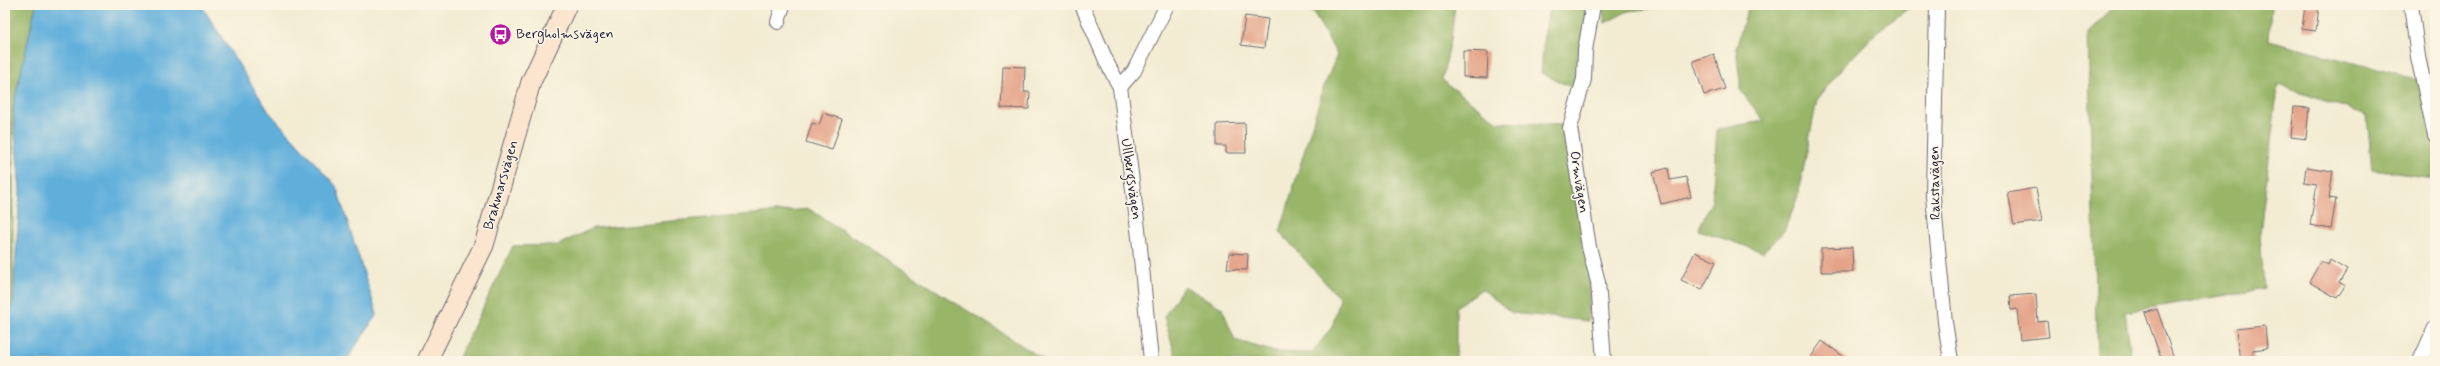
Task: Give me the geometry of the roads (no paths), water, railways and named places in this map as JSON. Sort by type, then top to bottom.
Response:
[{"type":"street","name":"Brakmarsvägen","points":[[427,361],[484,245],[531,82],[567,5]]},
{"type":"street","points":[[778,22],[783,5]]},
{"type":"street","name":"Ullbergsvägen","points":[[1082,5],[1108,65],[1120,87],[1139,237],[1152,361]]},
{"type":"street","points":[[1120,87],[1134,72],[1167,5]]},
{"type":"street","name":"Ormvägen","points":[[1593,5],[1585,50],[1584,79],[1570,128],[1589,247],[1598,282],[1604,361]]},
{"type":"street","name":"Rakstavägen","points":[[1937,5],[1934,196],[1945,322],[1951,361]]},
{"type":"street","points":[[2411,5],[2418,57],[2435,134]]},
{"type":"street","points":[[2420,361],[2435,328]]},
{"type":"water","points":[[36,5],[201,5],[269,112],[336,186],[377,314],[346,361],[5,361],[5,328],[13,301],[20,191],[13,107]]},
{"type":"place","name":"Bergholmsvägen","points":[[500,34]]}]
